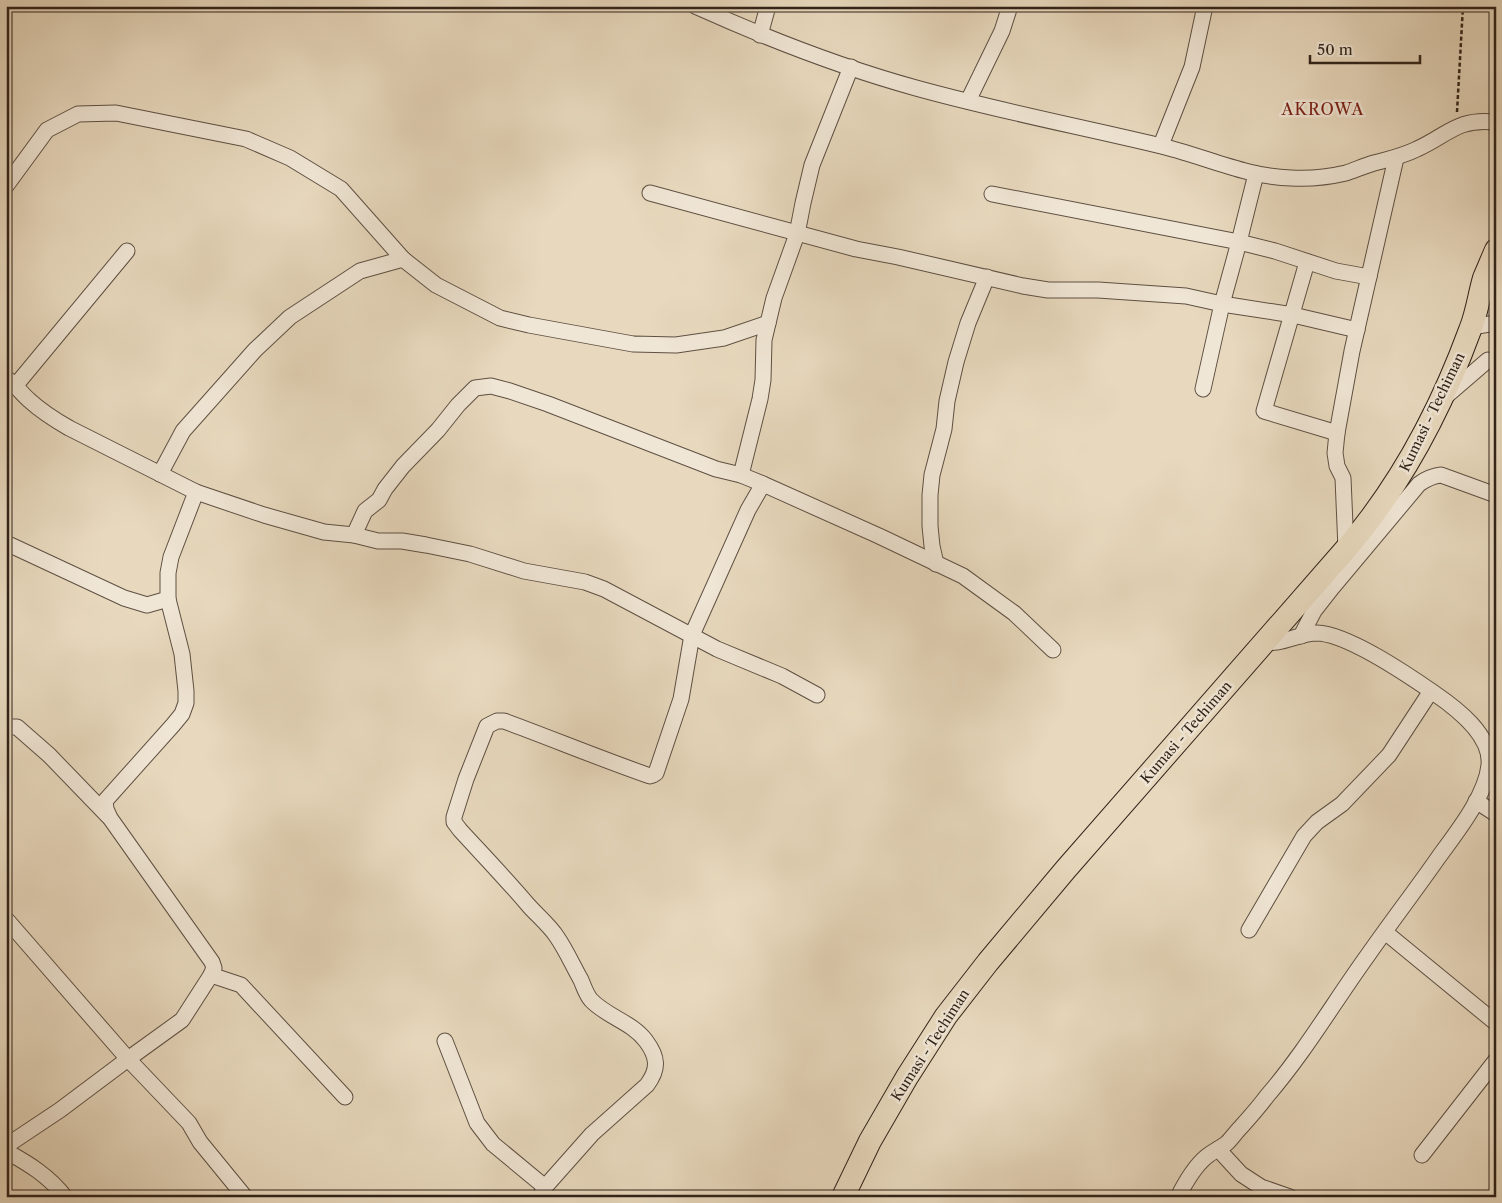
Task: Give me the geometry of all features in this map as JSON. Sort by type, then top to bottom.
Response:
[{"type":"highway","name":"Kumasi - Techiman","points":[[843,1197],[874,1134],[907,1077],[946,1016],[1054,883],[1365,527],[1386,498],[1418,444],[1451,378],[1471,327],[1484,279],[1496,250]]},
{"type":"street","points":[[695,6],[760,35],[914,87],[1161,146],[1256,174],[1291,178],[1316,178],[1344,173],[1396,158],[1418,149],[1468,122],[1481,120],[1495,122],[1496,125]]},
{"type":"street","points":[[760,35],[768,6]]},
{"type":"street","points":[[968,101],[1002,31],[1010,6]]},
{"type":"street","points":[[1161,146],[1192,67],[1204,6]]},
{"type":"street","points":[[741,475],[760,399],[763,380],[764,340],[774,298],[797,234],[802,203],[812,165],[851,67]]},
{"type":"street","points":[[6,186],[47,130],[78,114],[116,113],[246,139],[290,158],[341,188],[403,259],[436,284],[500,318],[633,344],[676,345],[724,338],[768,323]]},
{"type":"street","points":[[1346,549],[1343,478],[1337,466],[1335,453],[1337,433],[1352,351],[1396,158]]},
{"type":"street","points":[[1203,389],[1222,304],[1256,174]]},
{"type":"street","points":[[650,193],[797,234],[1023,286],[1048,290],[1098,290],[1186,296],[1222,304],[1293,315],[1357,330]]},
{"type":"street","points":[[992,194],[1239,242],[1336,271],[1369,277]]},
{"type":"street","points":[[127,251],[11,381],[29,400],[50,417],[68,428],[196,492],[264,515],[324,532],[354,535],[378,541],[402,541],[426,545],[470,554],[524,571],[585,582],[604,589],[731,656],[782,676],[817,695]]},
{"type":"street","points":[[160,474],[183,431],[255,350],[290,317],[360,271],[403,259]]},
{"type":"street","points":[[1307,262],[1264,411],[1337,433]]},
{"type":"street","points":[[936,564],[930,526],[932,475],[944,429],[947,401],[956,362],[968,323],[987,277]]},
{"type":"street","points":[[1471,327],[1496,324]]},
{"type":"street","points":[[1440,401],[1488,360],[1496,364]]},
{"type":"street","points":[[1451,378],[1496,368]]},
{"type":"street","points":[[354,535],[365,511],[379,500],[403,466],[438,430],[458,405],[475,388],[491,386],[548,404],[716,469],[741,475],[879,536],[963,576],[1014,613],[1053,650]]},
{"type":"street","points":[[1301,636],[1314,611],[1332,588],[1425,479],[1441,475],[1496,495]]},
{"type":"street","points":[[445,1041],[477,1123],[493,1144],[542,1192],[592,1134],[647,1085],[653,1076],[656,1060],[646,1040],[632,1027],[591,1000],[556,936],[460,830],[454,822],[454,817],[466,779],[487,726],[497,721],[504,721],[560,741],[650,776],[656,773],[681,699],[692,635],[748,510],[763,484]]},
{"type":"street","points":[[110,818],[105,801],[173,725],[182,714],[186,703],[182,654],[168,599],[168,573],[171,557],[196,492]]},
{"type":"street","points":[[6,542],[124,598],[147,605],[168,599]]},
{"type":"street","points":[[1178,1197],[1199,1163],[1227,1143],[1288,1071],[1368,954],[1461,827],[1476,801],[1485,780],[1489,764],[1487,750],[1480,734],[1454,706],[1369,652],[1327,634],[1316,633],[1274,643],[1261,643],[1226,686]]},
{"type":"street","points":[[1249,930],[1304,836],[1317,822],[1342,804],[1389,755],[1431,691]]},
{"type":"street","points":[[6,727],[18,727],[43,749],[110,818],[212,962],[214,968],[182,1020],[60,1110],[6,1146]]},
{"type":"street","points":[[1476,801],[1496,814]]},
{"type":"street","points":[[6,919],[128,1059],[189,1123],[200,1142],[245,1197]]},
{"type":"street","points":[[1385,932],[1496,1023]]},
{"type":"street","points":[[211,975],[241,985],[345,1097]]},
{"type":"street","points":[[1422,1155],[1496,1060]]},
{"type":"street","points":[[1218,1149],[1240,1174],[1260,1187],[1290,1197]]},
{"type":"street","points":[[6,1152],[32,1165],[57,1186],[65,1197]]},
{"type":"path","points":[[1456,127],[1463,6]]},
{"type":"district","name":"AKROWA","points":[[1323,109]]}]
